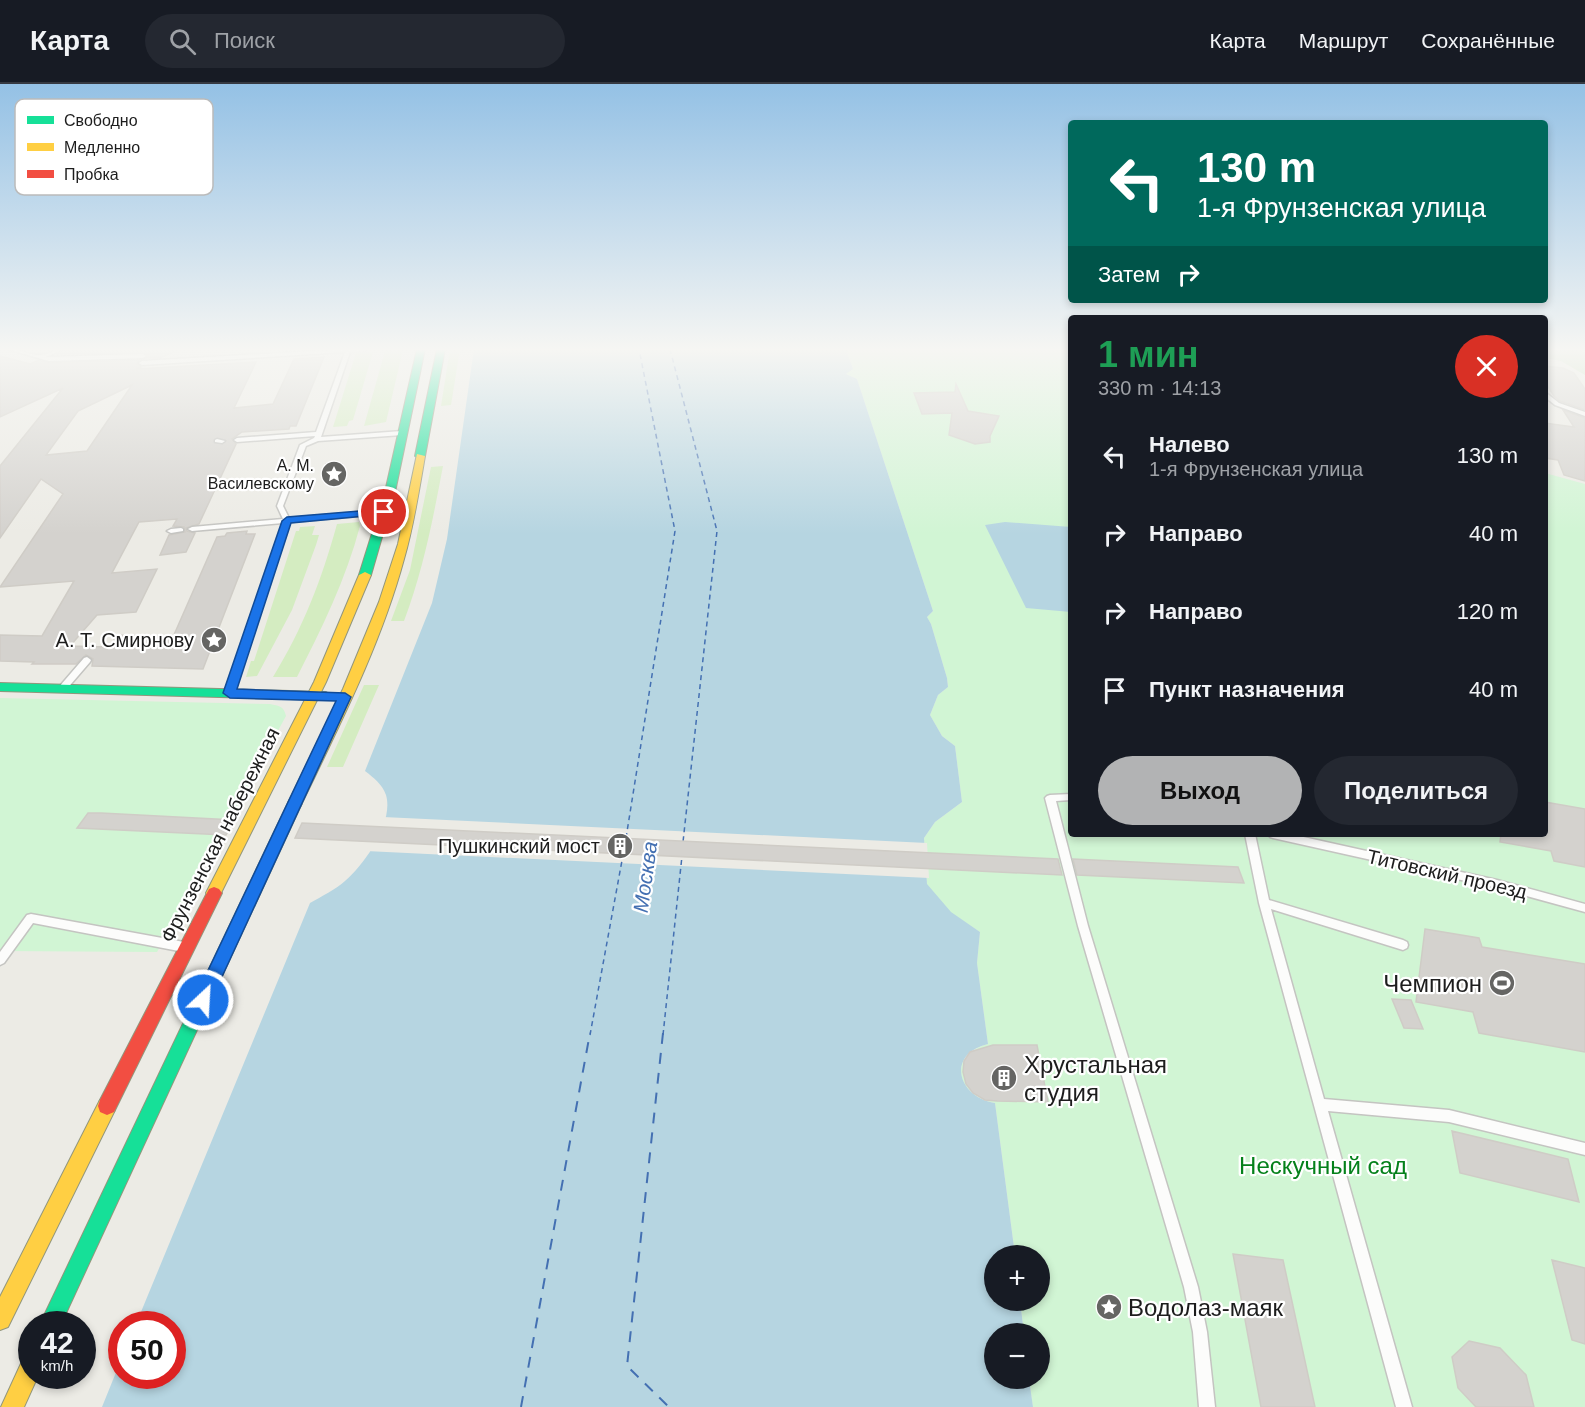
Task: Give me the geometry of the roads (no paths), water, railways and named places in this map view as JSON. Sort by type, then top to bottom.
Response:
[{"type":"main road","name":"Фрунзенская набережная","points":[[0,1319],[348,621],[366,575],[384,512],[407,411]]},
{"type":"main road","points":[[56,1311],[345,697],[378,620],[395,572],[405,534],[429,411]]},
{"type":"main road","points":[[0,687],[345,697]]},
{"type":"main road","points":[[12,1407],[21,1389]]},
{"type":"lane","points":[[230,693],[287,521],[280,506],[303,445],[318,437],[327,411]]},
{"type":"lane","points":[[237,440],[402,432]]},
{"type":"lane","points":[[192,529],[384,512]]},
{"type":"lane","points":[[171,531],[181,530]]},
{"type":"lane","points":[[62,689],[87,660]]},
{"type":"lane","points":[[1068,797],[1050,798],[1083,926],[1191,1287],[1200,1332],[1208,1407]]},
{"type":"lane","points":[[1251,837],[1264,903],[1404,1407]]},
{"type":"lane","name":"Титовский проезд","points":[[1286,837],[1497,884],[1585,908]]},
{"type":"lane","points":[[1264,903],[1403,945]]},
{"type":"lane","points":[[0,960],[31,918],[186,947]]},
{"type":"lane","points":[[1320,1104],[1449,1116],[1585,1149]]},
{"type":"water","name":"Москва","points":[[465,411],[867,411],[933,611],[927,617],[947,678],[948,687],[938,695],[930,715],[942,736],[955,746],[962,802],[935,822],[924,838],[927,884],[951,912],[980,932],[977,963],[988,1044],[975,1049],[966,1057],[961,1075],[972,1093],[995,1103],[1014,1245],[984,1245],[984,1311],[1021,1311],[1023,1323],[984,1323],[984,1389],[1030,1389],[1033,1407],[102,1407],[109,1389],[186,1389],[186,1311],[141,1311],[310,903],[337,887],[353,874],[369,853],[382,830],[386,817],[386,795],[380,784],[365,771],[432,603],[447,539]]},
{"type":"water","points":[[1005,522],[1068,527],[1068,612],[1026,608],[985,525]]},
{"type":"place","name":"А. М. Василевскому","points":[[334,474]]},
{"type":"place","name":"А. Т. Смирнову","points":[[214,640]]},
{"type":"place","name":"Пушкинский мост","points":[[620,846]]},
{"type":"place","name":"Чемпион","points":[[1502,983]]},
{"type":"place","name":"Хрустальная студия","points":[[1004,1078]]},
{"type":"place","name":"Водолаз-маяк","points":[[1109,1307]]},
{"type":"park label","name":"Нескучный сад","points":[[1323,1165]]}]
